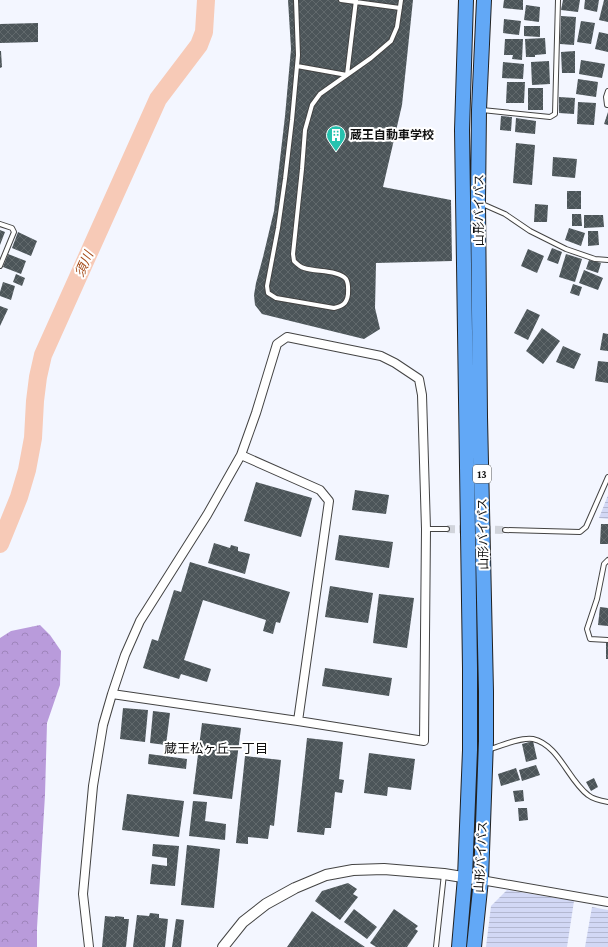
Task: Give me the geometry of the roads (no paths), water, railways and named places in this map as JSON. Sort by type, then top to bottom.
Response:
[{"type":"highway","name":"山形バイパス","points":[[459,947],[465,877],[470,750],[462,130],[466,0]]},
{"type":"highway","name":"山形バイパス","points":[[474,947],[481,880],[486,750],[478,202],[479,110],[484,0]]},
{"type":"street","points":[[89,947],[83,894],[93,786],[104,725],[112,694],[125,655],[140,621],[207,515],[241,455],[256,413],[277,344],[287,337],[381,356],[395,363],[418,379],[422,396],[426,529],[424,741],[112,694]]},
{"type":"street","points":[[241,455],[320,490],[330,500],[298,721]]},
{"type":"street","points":[[223,947],[243,922],[266,904],[295,888],[326,875],[353,870],[384,869],[444,874],[608,902]]},
{"type":"lane","points":[[296,0],[297,66],[285,179],[278,228],[267,286],[268,293],[276,298],[334,308],[343,305],[347,298],[348,287],[346,279],[339,275],[306,269],[294,261],[293,254],[305,130],[312,105],[320,94],[348,75],[391,41],[397,27],[401,0]]},
{"type":"lane","points":[[341,0],[400,8]]},
{"type":"lane","points":[[479,110],[550,117],[555,114],[558,0]]},
{"type":"lane","points":[[348,75],[356,1]]},
{"type":"lane","points":[[297,66],[348,75]]},
{"type":"lane","points":[[608,90],[606,97],[608,105]]},
{"type":"lane","points":[[478,202],[505,214],[530,231],[566,249],[595,259],[608,260]]},
{"type":"lane","points":[[0,224],[12,228],[14,232],[0,266]]},
{"type":"lane","points":[[504,530],[580,532],[586,527],[608,477]]},
{"type":"lane","points":[[426,529],[447,529]]},
{"type":"lane","points":[[608,560],[604,564],[597,599],[587,629],[590,639],[608,640]]},
{"type":"lane","points":[[486,750],[517,740],[532,739],[544,744],[554,753],[588,796],[608,802]]},
{"type":"lane","points":[[436,947],[444,874]]},
{"type":"waterway","name":"須川","points":[[0,544],[19,497],[27,470],[33,438],[38,377],[43,355],[158,99],[199,45],[204,32],[206,0]]},
{"type":"tunnel","points":[[447,529],[505,530]]},
{"type":"place","name":"蔵王自動車学校","points":[[336,152]]},
{"type":"district","name":"蔵王松ヶ丘一丁目","points":[[216,748]]}]
